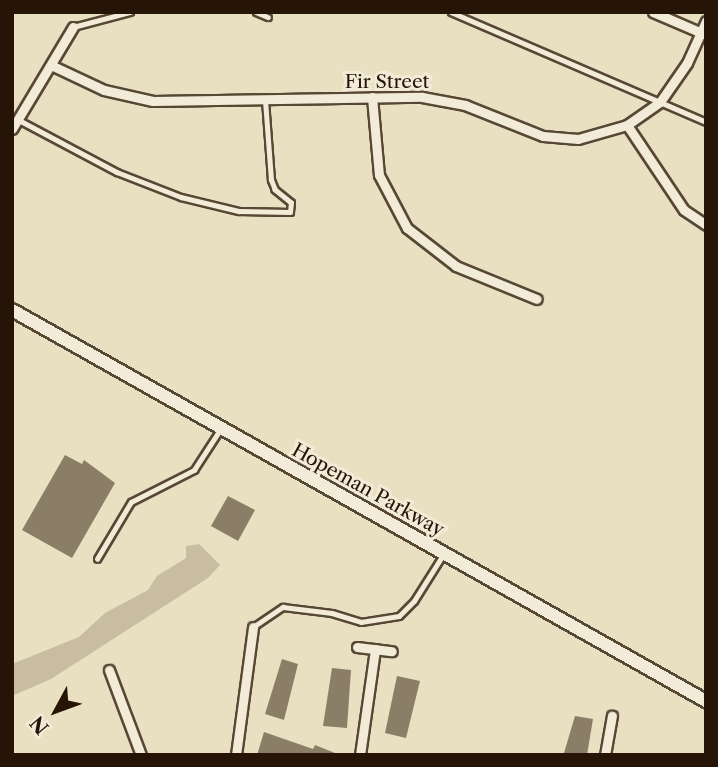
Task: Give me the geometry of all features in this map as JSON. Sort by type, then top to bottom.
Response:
[{"type":"main road","name":"Hopeman Parkway","points":[[12,310],[706,701]]},
{"type":"street","points":[[653,12],[703,34]]},
{"type":"street","name":"Fir Street","points":[[53,66],[82,82],[127,96],[184,103],[372,97],[442,99],[559,139],[597,136],[627,125],[660,102],[687,63],[703,34],[706,21]]},
{"type":"street","points":[[12,129],[53,66],[73,27]]},
{"type":"street","points":[[372,97],[379,175],[407,228],[456,266],[537,299]]},
{"type":"street","points":[[627,125],[684,210],[706,225]]},
{"type":"street","points":[[236,755],[253,628]]},
{"type":"street","points":[[357,647],[392,651]]},
{"type":"street","points":[[360,755],[375,649]]},
{"type":"street","points":[[110,670],[141,755]]},
{"type":"street","points":[[605,755],[612,716]]},
{"type":"lane","points":[[73,27],[130,12]]},
{"type":"lane","points":[[257,12],[268,17]]},
{"type":"lane","points":[[451,12],[706,122]]},
{"type":"lane","points":[[18,120],[117,172],[181,197],[239,211],[290,212],[291,203],[275,190],[271,180],[265,101]]},
{"type":"lane","points":[[97,559],[131,502],[194,470],[221,429]]},
{"type":"lane","points":[[253,628],[283,607],[332,613],[361,622],[399,616],[414,601],[443,554]]},
{"type":"shaded area","points":[[199,544],[220,565],[208,578],[51,679],[12,696],[12,664],[79,637],[105,613],[148,590],[157,576],[186,558],[186,546]]},
{"type":"building","points":[[65,455],[82,464],[84,460],[115,483],[72,558],[22,530]]},
{"type":"building","points":[[228,496],[255,510],[238,541],[211,526]]},
{"type":"building","points":[[282,659],[298,664],[284,720],[265,714]]},
{"type":"building","points":[[332,668],[351,670],[347,728],[323,726]]},
{"type":"building","points":[[397,676],[420,681],[406,738],[385,733]]},
{"type":"building","points":[[575,716],[593,719],[587,755],[564,753]]},
{"type":"building","points":[[264,732],[313,749],[315,745],[340,755],[257,755]]}]
